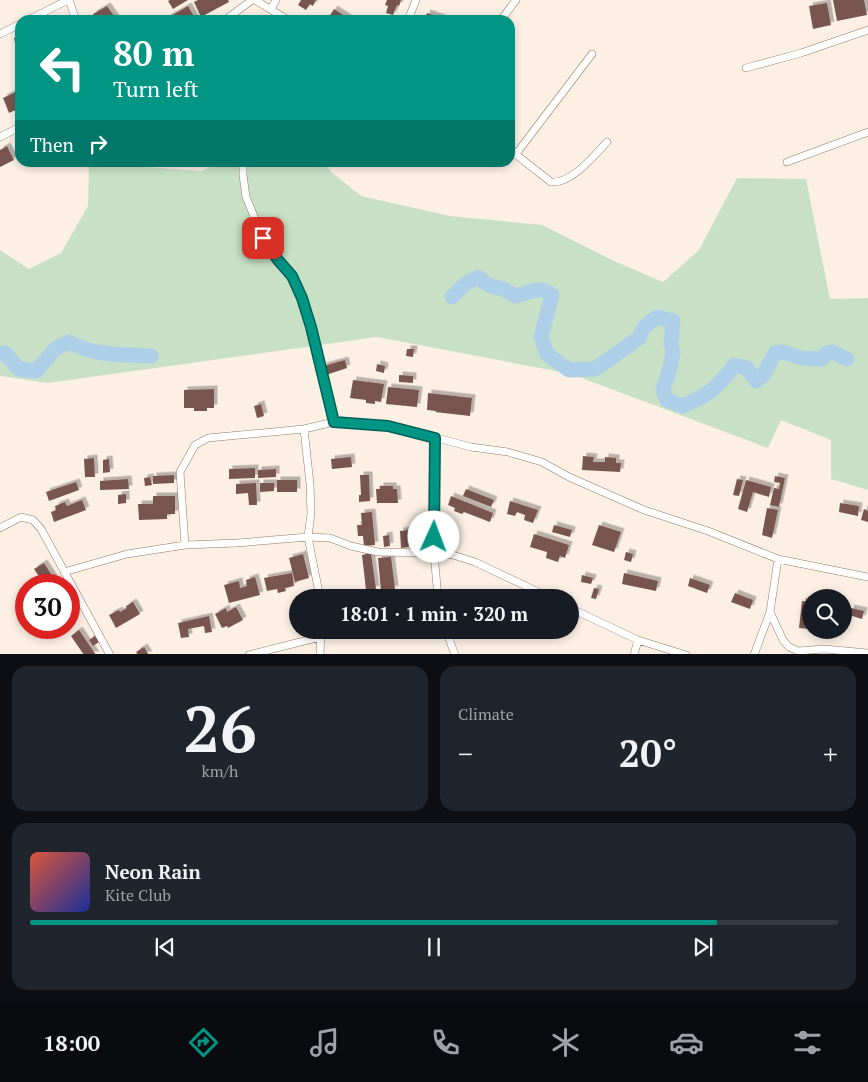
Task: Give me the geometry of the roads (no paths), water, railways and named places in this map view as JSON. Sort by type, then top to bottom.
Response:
[{"type":"street","points":[[38,15],[68,0],[74,15]]},
{"type":"street","points":[[232,15],[253,0],[280,15]]},
{"type":"street","points":[[271,9],[276,0]]},
{"type":"street","points":[[410,15],[416,0]]},
{"type":"street","points":[[506,15],[516,0]]},
{"type":"street","points":[[0,34],[15,26]]},
{"type":"street","points":[[746,68],[814,49],[868,30]]},
{"type":"street","points":[[515,150],[592,54]]},
{"type":"street","points":[[0,137],[15,129]]},
{"type":"street","points":[[787,162],[868,132]]},
{"type":"street","points":[[515,154],[551,182],[557,182],[566,179],[589,161],[607,142]]},
{"type":"street","points":[[243,167],[246,197],[263,238],[292,276],[305,306],[334,422]]},
{"type":"street","points":[[185,545],[180,472],[195,445],[208,438],[304,429],[334,422],[388,426],[470,446],[508,452],[542,462],[569,477],[644,510],[708,531],[778,559],[868,577]]},
{"type":"street","points":[[304,429],[310,484],[311,513],[308,537],[318,589]]},
{"type":"street","points":[[435,438],[434,553],[437,589]]},
{"type":"street","points":[[0,528],[21,517],[33,520],[41,529],[110,654]]},
{"type":"street","points":[[64,572],[127,554],[185,545],[308,537],[330,538],[351,546],[378,552],[453,555],[475,562],[532,589]]},
{"type":"street","points":[[754,654],[770,612],[778,559]]},
{"type":"street","points":[[579,612],[638,640],[686,654]]},
{"type":"street","points":[[770,612],[783,640],[789,647],[798,650],[824,649],[868,653]]},
{"type":"street","points":[[249,654],[300,639]]},
{"type":"street","points":[[320,654],[321,639]]},
{"type":"street","points":[[449,639],[455,654]]},
{"type":"street","points":[[634,654],[638,640]]},
{"type":"waterway","points":[[452,297],[465,284],[478,277],[488,285],[503,289],[516,296],[534,290],[543,290],[552,295],[541,337],[547,354],[569,370],[595,369],[639,338],[644,327],[657,317],[673,321],[671,344],[673,352],[663,391],[667,400],[683,406],[712,390],[723,380],[734,365],[747,368],[756,381],[764,374],[775,353],[783,352],[801,358],[822,359],[825,354],[832,352],[847,359]]},
{"type":"waterway","points":[[0,354],[5,353],[19,369],[36,371],[55,349],[69,342],[79,347],[99,352],[151,356]]}]
